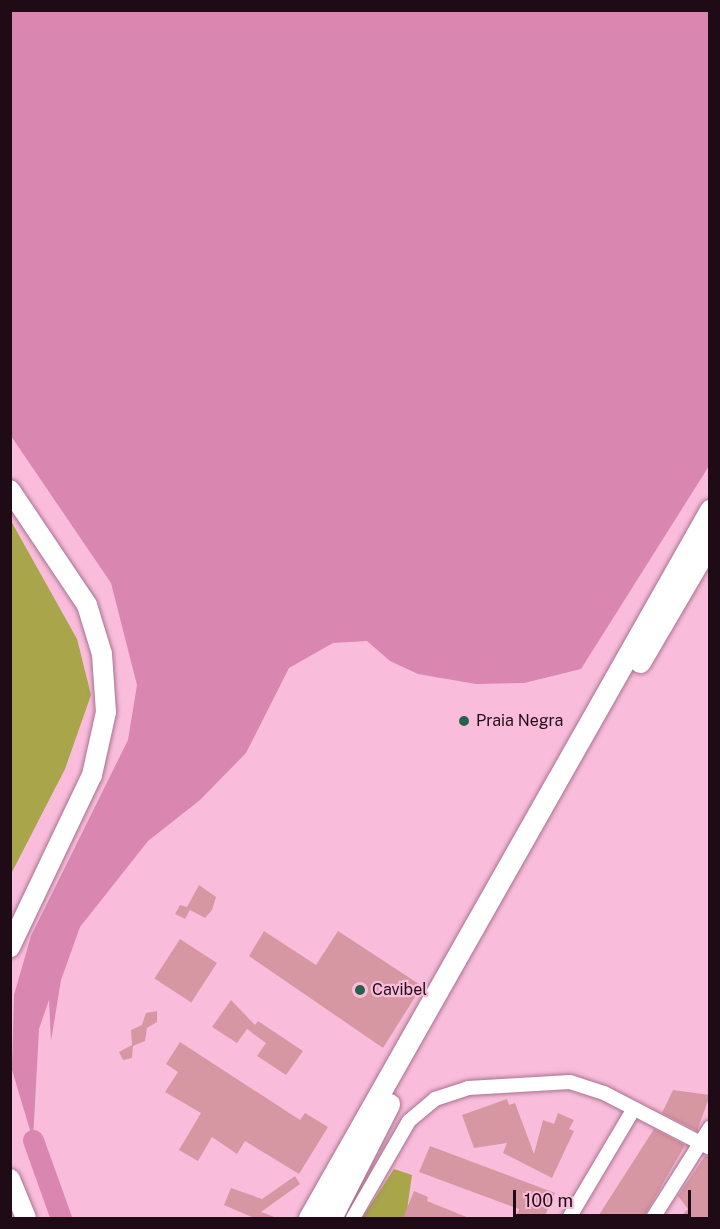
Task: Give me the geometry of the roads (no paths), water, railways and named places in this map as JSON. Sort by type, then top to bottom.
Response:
[{"type":"main road","points":[[10,490],[87,605],[102,654],[106,712],[92,775],[10,947]]},
{"type":"main road","points":[[309,1218],[710,510]]},
{"type":"main road","points":[[331,1218],[405,1071],[710,542]]},
{"type":"main road","points":[[10,1179],[26,1218]]},
{"type":"street","points":[[353,1218],[409,1121],[450,1092],[570,1082],[705,1146]]},
{"type":"street","points":[[569,1218],[633,1110]]},
{"type":"street","points":[[653,1218],[705,1146],[710,1128]]},
{"type":"waterway","points":[[33,1140],[61,1218]]},
{"type":"place","name":"Praia Negra","points":[[464,721]]},
{"type":"place","name":"Cavibel","points":[[360,990]]}]
